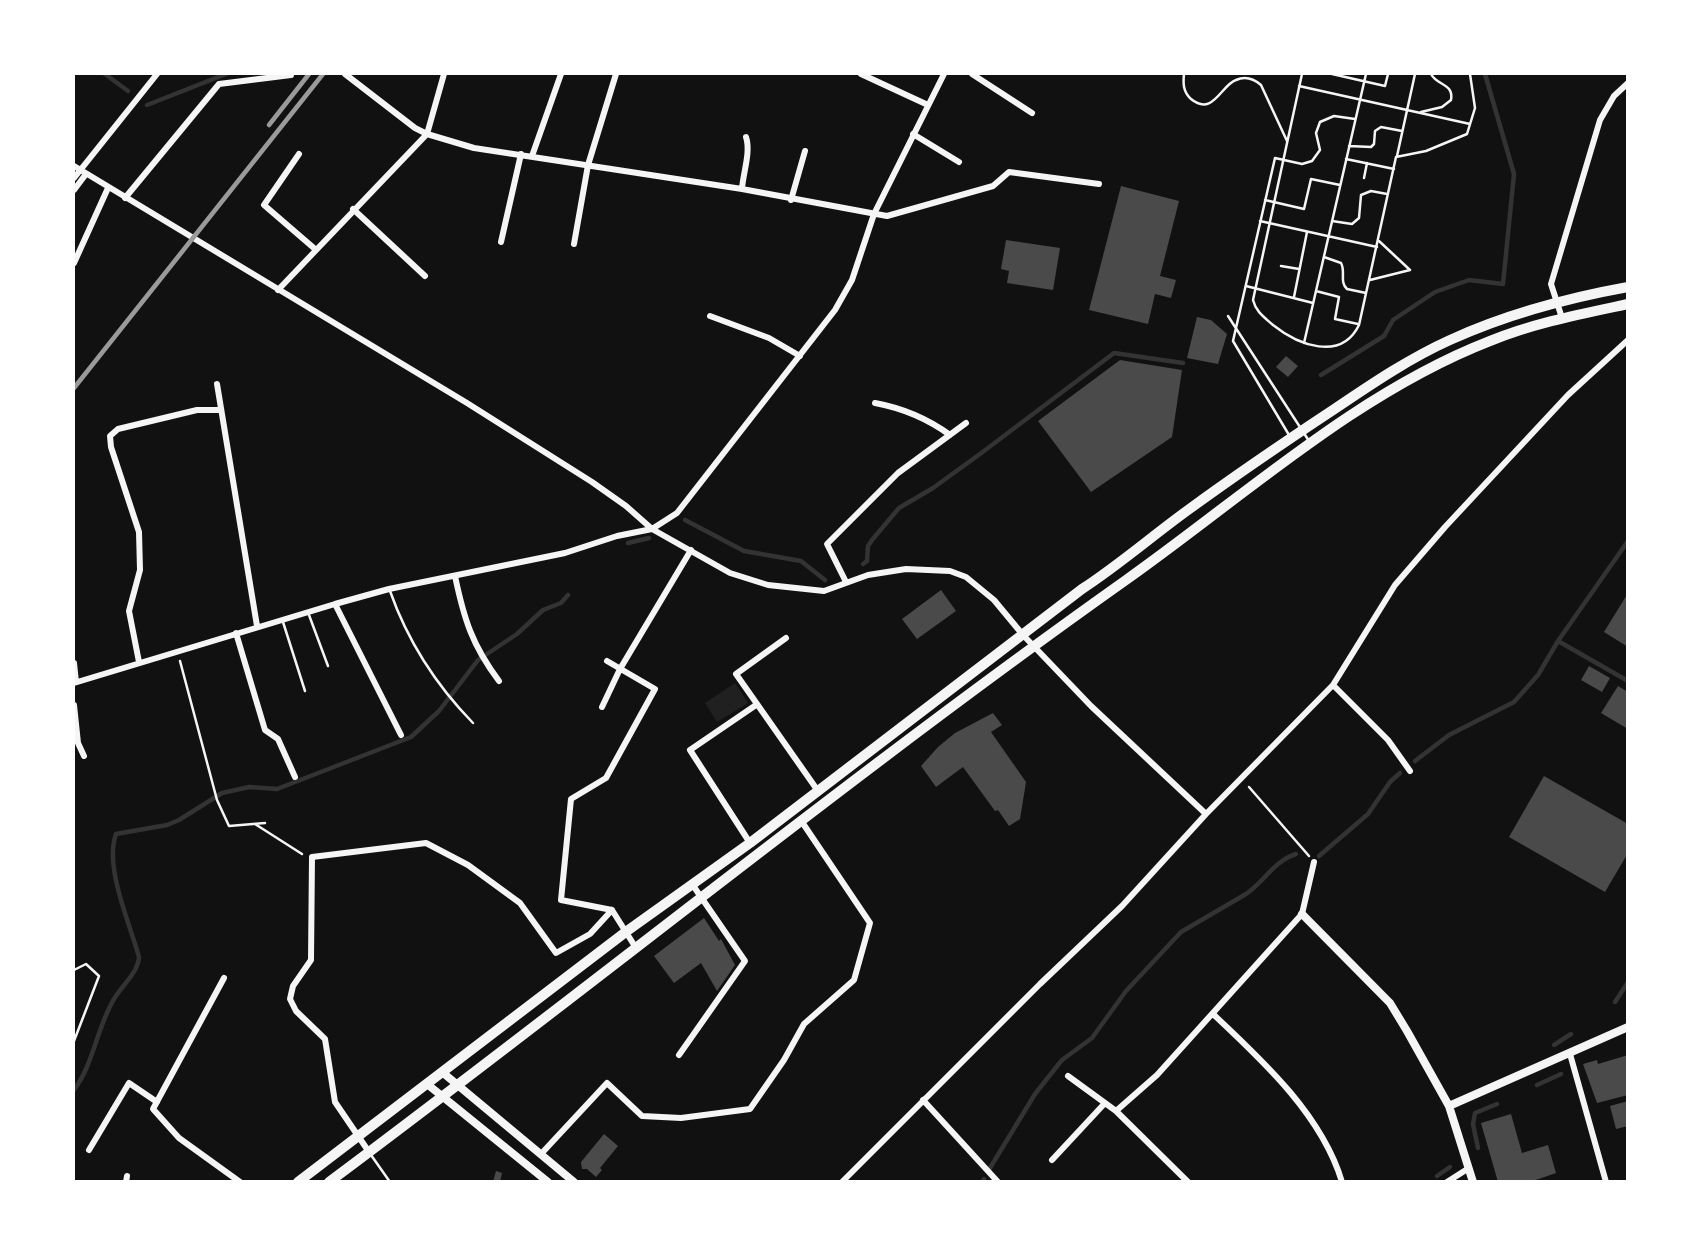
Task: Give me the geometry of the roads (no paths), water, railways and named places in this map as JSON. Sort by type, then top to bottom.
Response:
[{"type":"main road","points":[[298,1181],[627,932],[750,843],[1188,510],[1291,438],[1394,369],[1450,340],[1502,319],[1557,302],[1628,287]]},
{"type":"main road","points":[[329,1181],[443,1097],[1034,645],[1310,444],[1391,390],[1490,341],[1562,317],[1628,304]]},
{"type":"street","points":[[74,178],[157,74]]},
{"type":"street","points":[[345,74],[415,128],[474,148],[741,189],[887,216],[993,186],[1009,172],[1100,184]]},
{"type":"street","points":[[278,290],[427,134],[444,74]]},
{"type":"street","points":[[532,156],[561,74]]},
{"type":"street","points":[[574,244],[588,165],[616,74]]},
{"type":"street","points":[[861,74],[928,104]]},
{"type":"street","points":[[74,663],[75,682],[389,589],[565,553],[617,536],[652,529],[677,513],[835,310],[852,280],[874,214],[944,74]]},
{"type":"street","points":[[972,74],[1032,113]]},
{"type":"street","points":[[125,198],[219,84],[291,75]]},
{"type":"street","points":[[1562,317],[1551,284],[1600,120],[1614,96],[1628,83]]},
{"type":"street","points":[[913,134],[959,162]]},
{"type":"street","points":[[741,189],[749,146],[747,137]]},
{"type":"street","points":[[791,200],[806,151]]},
{"type":"street","points":[[299,154],[264,205],[316,248]]},
{"type":"street","points":[[501,242],[521,154]]},
{"type":"street","points":[[80,171],[467,403],[593,482],[652,529],[730,573],[768,585],[824,591],[868,575],[905,569],[950,571],[967,577],[1091,706],[1206,814]]},
{"type":"street","points":[[74,190],[80,171]]},
{"type":"street","points":[[74,263],[108,188]]},
{"type":"street","points":[[353,209],[425,276]]},
{"type":"street","points":[[710,316],[769,338],[800,356]]},
{"type":"street","points":[[842,1181],[1080,944],[1122,906],[1206,814],[1333,685],[1395,585],[1567,395],[1628,340]]},
{"type":"street","points":[[217,384],[257,626]]},
{"type":"street","points":[[876,403],[893,406],[934,424],[950,435]]},
{"type":"street","points":[[139,662],[129,611],[140,569],[139,532],[111,447],[110,436],[118,429],[197,410],[221,410]]},
{"type":"street","points":[[846,582],[827,544],[898,472],[965,422]]},
{"type":"street","points":[[602,707],[620,669],[691,550]]},
{"type":"street","points":[[455,576],[465,621],[478,650],[499,681]]},
{"type":"street","points":[[335,604],[401,734]]},
{"type":"street","points":[[236,633],[265,730],[278,739],[295,777]]},
{"type":"street","points":[[786,638],[736,674],[818,791]]},
{"type":"street","points":[[607,661],[654,689],[606,778],[571,799],[561,900],[612,910],[636,948]]},
{"type":"street","points":[[1333,685],[1388,740],[1410,771]]},
{"type":"street","points":[[74,705],[78,743],[84,756]]},
{"type":"street","points":[[750,843],[690,750],[756,705]]},
{"type":"street","points":[[541,1154],[607,1083],[642,1116],[681,1118],[750,1109],[784,1060],[804,1024],[854,980],[870,923],[802,822]]},
{"type":"street","points":[[369,1152],[335,1102],[326,1039],[296,1012],[290,999],[293,986],[311,960],[312,857],[426,843],[468,864],[520,903],[556,953],[590,934],[612,910]]},
{"type":"street","points":[[1116,1111],[1157,1075],[1302,914],[1314,862]]},
{"type":"street","points":[[679,1055],[745,961],[692,884]]},
{"type":"street","points":[[1302,914],[1390,1003],[1449,1106],[1473,1181]]},
{"type":"street","points":[[224,978],[153,1109],[179,1138],[240,1181]]},
{"type":"street","points":[[1213,1014],[1259,1057],[1291,1093],[1317,1130],[1342,1181]]},
{"type":"street","points":[[1449,1106],[1628,1027]]},
{"type":"street","points":[[1570,1054],[1606,1181]]},
{"type":"street","points":[[442,1072],[574,1181]]},
{"type":"street","points":[[1068,1076],[1116,1111],[1188,1181]]},
{"type":"street","points":[[89,1150],[129,1083],[157,1102]]},
{"type":"street","points":[[427,1084],[548,1181]]},
{"type":"street","points":[[923,1100],[998,1181]]},
{"type":"street","points":[[1052,1160],[1105,1102]]},
{"type":"street","points":[[1447,1181],[1469,1168]]},
{"type":"lane","points":[[1184,74],[1183,86],[1187,95],[1202,104],[1218,99],[1228,84],[1237,79],[1248,78],[1256,81],[1261,85],[1287,141]]},
{"type":"lane","points":[[1302,74],[1255,289],[1255,308],[1282,332],[1315,347],[1338,345],[1356,331],[1359,325],[1415,74]]},
{"type":"lane","points":[[1332,74],[1385,86],[1388,74]]},
{"type":"lane","points":[[1304,344],[1366,74]]},
{"type":"lane","points":[[1419,113],[1442,107],[1451,100],[1450,88],[1435,80],[1431,74]]},
{"type":"lane","points":[[1396,157],[1446,144],[1467,134],[1475,108],[1470,74]]},
{"type":"lane","points":[[1299,86],[1470,124]]},
{"type":"lane","points":[[1299,452],[1233,341],[1275,158],[1302,164],[1312,161],[1320,150],[1316,133],[1320,122],[1334,116],[1355,119]]},
{"type":"lane","points":[[1349,146],[1371,148],[1375,131],[1381,127],[1402,131]]},
{"type":"lane","points":[[1346,159],[1394,169]]},
{"type":"lane","points":[[1364,177],[1367,163]]},
{"type":"lane","points":[[1265,200],[1304,209],[1311,179],[1340,184]]},
{"type":"lane","points":[[1332,221],[1346,224],[1356,222],[1360,213],[1359,199],[1365,192],[1375,191],[1388,195]]},
{"type":"lane","points":[[1261,221],[1377,247]]},
{"type":"lane","points":[[1293,298],[1307,232]]},
{"type":"lane","points":[[1370,281],[1410,270],[1378,240]]},
{"type":"lane","points":[[1324,257],[1341,263],[1344,271],[1343,283],[1347,289],[1367,293]]},
{"type":"lane","points":[[1281,266],[1300,270]]},
{"type":"lane","points":[[1246,286],[1313,303]]},
{"type":"lane","points":[[1316,291],[1339,297],[1335,319],[1359,325]]},
{"type":"lane","points":[[1228,316],[1310,444]]},
{"type":"lane","points":[[389,589],[412,645],[452,701],[473,723]]},
{"type":"lane","points":[[307,612],[328,666]]},
{"type":"lane","points":[[282,619],[305,691]]},
{"type":"lane","points":[[74,970],[86,964],[99,976],[74,1041]]},
{"type":"lane","points":[[369,1152],[390,1181]]},
{"type":"waterway","points":[[105,74],[128,91]]},
{"type":"waterway","points":[[147,105],[226,74]]},
{"type":"waterway","points":[[1321,375],[1384,336],[1393,320],[1435,292],[1469,280],[1503,284],[1514,174],[1485,74]]},
{"type":"waterway","points":[[863,564],[867,561],[868,546],[899,508],[933,488],[1114,353],[1183,363]]},
{"type":"waterway","points":[[685,520],[744,551],[801,561],[825,580]]},
{"type":"waterway","points":[[628,543],[649,538]]},
{"type":"waterway","points":[[1415,761],[1449,735],[1514,702],[1538,675],[1558,641],[1628,541]]},
{"type":"waterway","points":[[74,1090],[86,1068],[108,1010],[133,974],[139,957],[116,879],[113,862],[116,834],[167,825],[222,793],[249,787],[277,789],[411,737],[439,711],[478,660],[517,634],[543,610],[561,603],[568,595]]},
{"type":"waterway","points":[[1558,641],[1628,681]]},
{"type":"waterway","points":[[1319,856],[1368,814],[1390,782],[1400,773]]},
{"type":"waterway","points":[[990,1168],[1035,1094],[1062,1060],[1092,1038],[1126,991],[1181,932],[1246,894],[1282,861],[1296,854]]},
{"type":"waterway","points":[[1615,1002],[1628,982]]},
{"type":"waterway","points":[[1554,1045],[1571,1034]]},
{"type":"waterway","points":[[1537,1085],[1561,1074]]},
{"type":"waterway","points":[[1478,1148],[1473,1124],[1475,1113],[1497,1104]]},
{"type":"waterway","points":[[1437,1176],[1450,1167]]},
{"type":"railway","points":[[269,125],[309,74]]},
{"type":"railway","points":[[74,388],[323,74]]}]
